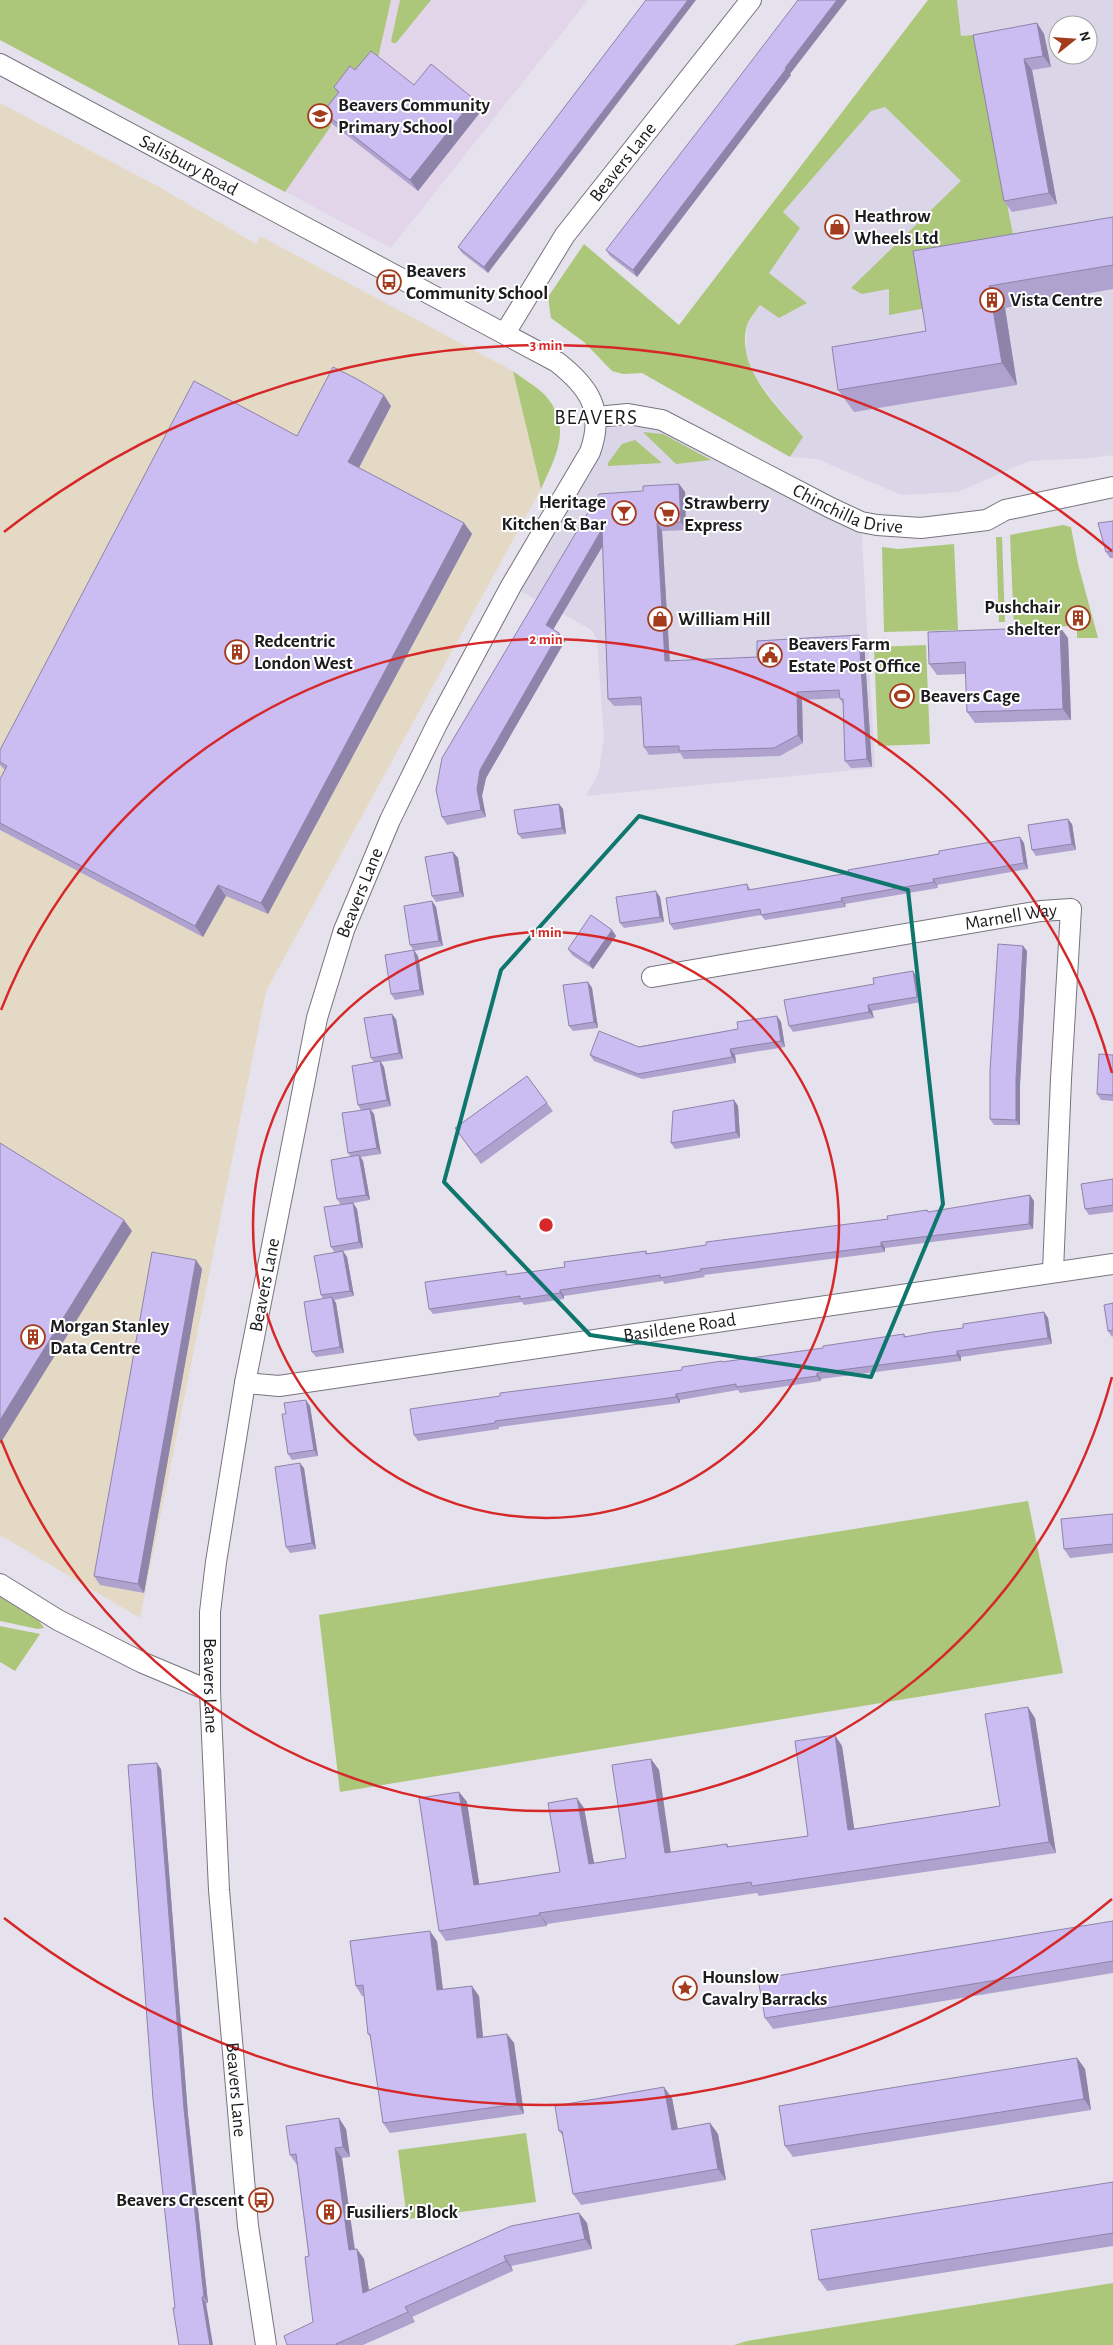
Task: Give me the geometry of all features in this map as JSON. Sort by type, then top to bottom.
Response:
[{"type":"street","name":"Beavers Lane","points":[[505,333],[565,235],[751,0]]},
{"type":"street","name":"Salisbury Road","points":[[0,64],[378,266]]},
{"type":"street","name":"Beavers Lane","points":[[266,2345],[248,2226],[221,1910],[210,1692],[210,1612],[216,1562],[245,1383],[317,1018],[344,930],[390,820],[437,724],[511,586],[590,452],[596,436],[596,417],[582,384],[557,362],[378,266]]},
{"type":"street","name":"Chinchilla Drive","points":[[596,417],[628,414],[662,420],[831,508],[861,522],[877,525],[921,528],[986,520],[1005,510],[1113,487]]},
{"type":"street","name":"Marnell Way","points":[[652,977],[1041,911],[1071,909],[1061,1079],[1053,1271]]},
{"type":"street","name":"Basildene Road","points":[[245,1383],[279,1386],[1053,1271],[1113,1264]]},
{"type":"street","points":[[0,1584],[58,1620],[141,1662],[210,1692]]},
{"type":"highlighted area","points":[[639,816],[908,890],[943,1204],[871,1377],[590,1335],[444,1182],[501,970]]},
{"type":"shaded area","name":"Beavers Community Primary School","points":[[0,0],[588,0],[391,248],[0,40]]},
{"type":"shaded area","points":[[957,0],[1113,0],[1113,455],[1029,461],[958,492],[901,495],[817,459],[790,457],[802,437],[753,375],[746,351],[747,325],[760,305],[807,303],[769,273],[800,228],[783,212],[871,111],[885,107],[939,160],[961,37]]},
{"type":"shaded area","points":[[0,103],[161,188],[256,244],[260,236],[513,371],[541,489],[266,991],[140,1618],[0,1535]]},
{"type":"shaded area","points":[[628,414],[861,522],[875,768],[586,796],[599,772],[604,737],[597,641],[594,633],[588,628],[511,586],[597,426]]},
{"type":"green space","points":[[0,0],[391,0],[378,58],[329,120],[331,126],[285,192],[0,40]]},
{"type":"green space","points":[[400,0],[431,0],[396,43],[393,43],[391,41]]},
{"type":"green space","points":[[928,0],[957,0],[961,36],[974,35],[1015,245],[931,307],[889,315],[889,289],[862,294],[851,288],[961,181],[885,107],[871,111],[783,212],[800,228],[769,273],[807,303],[779,318],[760,305],[747,325],[745,341],[747,357],[753,372],[771,400],[803,437],[790,457],[642,373],[623,374],[612,371],[584,342],[551,318],[548,297],[584,244],[679,325]]},
{"type":"green space","points":[[513,371],[545,395],[558,419],[560,430],[559,442],[552,465],[541,489]]},
{"type":"green space","points":[[643,432],[663,434],[711,460],[676,464]]},
{"type":"green space","points":[[635,440],[662,463],[608,466],[608,463],[622,444]]},
{"type":"green space","points":[[1063,525],[1071,527],[1078,564],[1098,638],[1077,638],[1077,626],[1080,626],[1080,623],[1086,622],[1085,613],[1071,614],[1071,626],[1014,628],[1010,535]]},
{"type":"green space","points":[[996,537],[1002,537],[1005,622],[999,622]]},
{"type":"green space","points":[[954,544],[958,630],[884,632],[882,547],[898,549]]},
{"type":"green space","name":"Beavers Cage","points":[[926,645],[930,744],[878,746],[874,647]]},
{"type":"green space","points":[[1028,1501],[1063,1673],[340,1792],[319,1615]]},
{"type":"green space","points":[[0,1597],[39,1621],[44,1628],[38,1629],[0,1621]]},
{"type":"green space","points":[[0,1626],[40,1634],[15,1671],[0,1662]]},
{"type":"green space","points":[[526,2133],[536,2202],[407,2219],[398,2150]]},
{"type":"green space","points":[[1113,2283],[1113,2345],[734,2345],[747,2341]]},
{"type":"building","points":[[646,0],[688,0],[484,267],[458,247]]},
{"type":"building","points":[[798,0],[837,0],[633,270],[606,250]]},
{"type":"building","points":[[1037,23],[1043,56],[1024,59],[1049,193],[1004,201],[973,35]]},
{"type":"building","points":[[371,51],[414,85],[431,64],[474,99],[410,180],[323,112],[339,92],[334,87],[350,66],[355,70]]},
{"type":"building","points":[[1113,217],[1113,265],[989,286],[1002,363],[838,390],[832,347],[926,331],[913,251]]},
{"type":"building","name":"Redcentric London West","points":[[333,367],[384,395],[348,462],[464,523],[261,903],[218,885],[195,926],[0,823],[0,779],[7,766],[0,762],[0,750],[194,381],[297,436]]},
{"type":"building","points":[[679,484],[681,522],[657,523],[665,661],[757,657],[757,641],[859,635],[867,759],[845,761],[843,699],[840,699],[839,690],[797,692],[798,735],[774,748],[679,751],[679,746],[644,747],[641,697],[608,699],[602,529],[546,625],[559,633],[480,770],[477,789],[481,810],[442,817],[436,790],[442,758],[599,494],[643,491],[643,486]]},
{"type":"building","points":[[1113,521],[1113,551],[1106,552],[1098,523]]},
{"type":"building","points":[[1060,627],[1063,709],[967,712],[965,662],[929,664],[928,632]]},
{"type":"building","points":[[559,804],[562,828],[518,834],[514,810]]},
{"type":"building","points":[[1068,819],[1072,844],[1032,850],[1028,825]]},
{"type":"building","points":[[1020,837],[1024,863],[933,879],[934,882],[841,898],[842,901],[761,915],[760,909],[670,924],[666,898],[747,884],[748,890],[849,873],[848,870],[939,854],[939,851]]},
{"type":"building","points":[[453,852],[460,892],[432,896],[425,857]]},
{"type":"building","points":[[656,891],[660,917],[620,923],[616,897]]},
{"type":"building","points":[[432,901],[439,941],[410,945],[404,906]]},
{"type":"building","points":[[591,915],[612,930],[589,963],[568,949]]},
{"type":"building","points":[[998,944],[1023,946],[1016,1079],[1016,1120],[990,1119],[990,1071]]},
{"type":"building","points":[[414,950],[420,990],[391,994],[385,955]]},
{"type":"building","points":[[913,971],[917,997],[868,1005],[869,1012],[789,1026],[784,1000],[874,984],[873,978]]},
{"type":"building","points":[[588,982],[594,1022],[569,1026],[563,985]]},
{"type":"building","points":[[392,1014],[399,1053],[371,1058],[364,1018]]},
{"type":"building","points":[[777,1016],[781,1041],[730,1049],[732,1057],[638,1074],[590,1055],[599,1031],[639,1047],[738,1029],[737,1022]]},
{"type":"building","points":[[1099,1054],[1113,1055],[1113,1095],[1097,1094]]},
{"type":"building","points":[[380,1061],[387,1100],[358,1105],[352,1066]]},
{"type":"building","points":[[527,1076],[547,1103],[475,1155],[455,1128]]},
{"type":"building","points":[[734,1100],[736,1132],[671,1143],[673,1111]]},
{"type":"building","points":[[370,1109],[377,1148],[348,1153],[342,1113]]},
{"type":"building","name":"Morgan Stanley Data Centre","points":[[0,1143],[124,1220],[0,1420]]},
{"type":"building","points":[[359,1155],[366,1195],[337,1199],[331,1160]]},
{"type":"building","points":[[1113,1179],[1113,1205],[1085,1209],[1081,1184]]},
{"type":"building","points":[[1030,1195],[1029,1224],[881,1242],[881,1246],[700,1269],[701,1271],[660,1278],[660,1275],[560,1290],[560,1293],[520,1299],[520,1296],[429,1309],[425,1282],[506,1271],[506,1275],[565,1267],[564,1262],[646,1251],[646,1254],[706,1245],[706,1242],[888,1219],[887,1216],[927,1210],[928,1212]]},
{"type":"building","points":[[353,1203],[359,1242],[331,1247],[324,1207]]},
{"type":"building","points":[[343,1251],[350,1291],[321,1295],[314,1256]]},
{"type":"building","points":[[152,1252],[196,1260],[138,1584],[94,1576]]},
{"type":"building","points":[[332,1297],[340,1347],[312,1352],[304,1302]]},
{"type":"building","points":[[1113,1303],[1113,1330],[1108,1331],[1104,1305]]},
{"type":"building","points":[[1044,1312],[1048,1338],[957,1351],[957,1355],[817,1373],[817,1376],[736,1387],[736,1384],[676,1394],[676,1397],[495,1421],[495,1423],[414,1435],[410,1409],[500,1396],[500,1393],[682,1370],[682,1367],[722,1361],[823,1348],[823,1346],[904,1334],[904,1337],[963,1328],[963,1324]]},
{"type":"building","points":[[306,1400],[314,1450],[288,1454],[282,1414],[286,1414],[284,1403]]},
{"type":"building","points":[[300,1463],[312,1543],[286,1547],[275,1467]]},
{"type":"building","points":[[1113,1514],[1113,1544],[1064,1549],[1061,1519]]},
{"type":"building","points":[[1028,1707],[1049,1842],[752,1886],[751,1882],[539,1913],[540,1915],[439,1931],[419,1798],[459,1792],[474,1885],[560,1872],[548,1803],[577,1798],[589,1864],[626,1858],[612,1765],[651,1759],[665,1853],[727,1844],[727,1847],[808,1836],[795,1741],[835,1735],[848,1830],[1000,1806],[985,1714]]},
{"type":"building","points":[[157,1763],[184,2109],[204,2297],[202,2297],[210,2345],[179,2345],[173,2308],[175,2308],[153,2099],[128,1765]]},
{"type":"building","points":[[1113,1921],[1113,1961],[765,2018],[758,1979]]},
{"type":"building","points":[[430,1931],[437,1990],[472,1986],[477,2038],[507,2034],[517,2104],[383,2123],[370,2034],[368,2034],[363,1985],[356,1986],[350,1941]]},
{"type":"building","points":[[1077,2058],[1084,2099],[785,2146],[779,2106]]},
{"type":"building","points":[[664,2087],[672,2130],[710,2123],[718,2169],[573,2194],[562,2131],[559,2131],[555,2106]]},
{"type":"building","points":[[339,2118],[343,2147],[335,2148],[349,2250],[357,2249],[363,2293],[511,2226],[579,2213],[585,2239],[504,2256],[506,2261],[405,2307],[408,2312],[337,2345],[287,2345],[284,2336],[313,2322],[305,2257],[309,2256],[296,2154],[290,2155],[286,2126]]},
{"type":"building","points":[[1113,2182],[1113,2233],[819,2280],[811,2230]]},
{"type":"place","name":"Beavers Community Primary School","points":[[320,116]]},
{"type":"place","name":"Heathrow Wheels Ltd","points":[[837,227]]},
{"type":"place","name":"Beavers Community School","points":[[389,282]]},
{"type":"place","name":"Vista Centre","points":[[992,300]]},
{"type":"place","name":"Heritage Kitchen & Bar","points":[[624,513]]},
{"type":"place","name":"Strawberry Express","points":[[667,514]]},
{"type":"place","name":"Pushchair shelter","points":[[1078,618]]},
{"type":"place","name":"William Hill","points":[[660,619]]},
{"type":"place","name":"Redcentric London West","points":[[237,652]]},
{"type":"place","name":"Beavers Farm Estate Post Office","points":[[770,655]]},
{"type":"place","name":"Beavers Cage","points":[[902,696]]},
{"type":"place","name":"Morgan Stanley Data Centre","points":[[33,1337]]},
{"type":"place","name":"Hounslow Cavalry Barracks","points":[[685,1988]]},
{"type":"place","name":"Beavers Crescent","points":[[261,2200]]},
{"type":"place","name":"Fusiliers' Block","points":[[329,2212]]},
{"type":"district","name":"BEAVERS","points":[[596,417]]}]
